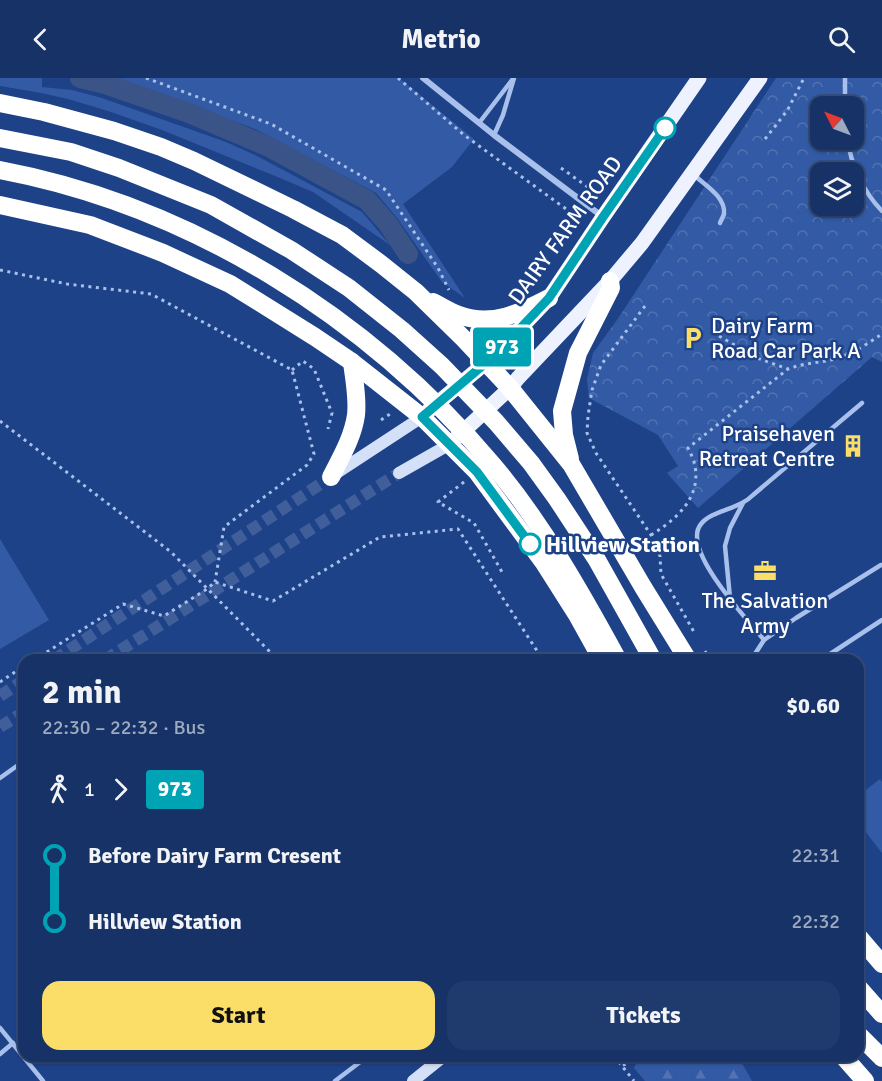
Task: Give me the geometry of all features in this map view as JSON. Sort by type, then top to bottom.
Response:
[{"type":"highway","points":[[0,103],[114,131],[194,161],[342,235],[416,292],[510,388],[571,464],[684,654]]},
{"type":"highway","points":[[0,138],[71,152],[119,168],[211,205],[291,250],[349,288],[442,366],[496,422],[531,463],[597,560],[650,654]]},
{"type":"highway","points":[[0,170],[76,188],[131,206],[200,237],[245,261],[331,314],[422,390],[494,466],[542,530],[614,654]]},
{"type":"highway","points":[[0,205],[90,225],[163,253],[231,284],[352,362],[422,417],[477,472],[544,563],[599,654]]},
{"type":"highway","points":[[571,464],[564,435],[562,411],[578,353],[611,288],[610,281]]},
{"type":"highway","points":[[416,292],[459,315],[480,319],[496,319],[520,313],[549,298]]},
{"type":"highway","points":[[331,477],[348,443],[356,414],[352,362]]},
{"type":"highway","points":[[864,943],[882,964]]},
{"type":"highway","points":[[864,994],[882,1014]]},
{"type":"highway","points":[[864,1040],[882,1058]]},
{"type":"highway","points":[[848,1062],[865,1081]]},
{"type":"main road","name":"DAIRY FARM ROAD","points":[[422,417],[495,355],[549,298],[699,78]]},
{"type":"main road","points":[[450,444],[510,388],[610,281],[642,243],[760,78]]},
{"type":"street","points":[[423,78],[603,217]]},
{"type":"street","points":[[331,477],[422,417]]},
{"type":"street","points":[[399,473],[450,444]]},
{"type":"street","points":[[413,1081],[437,1062]]},
{"type":"lane","points":[[479,123],[514,78]]},
{"type":"lane","points":[[494,135],[503,115],[514,78]]},
{"type":"lane","points":[[845,78],[845,96]]},
{"type":"lane","points":[[850,150],[853,164],[873,202],[882,211]]},
{"type":"lane","points":[[692,174],[720,198],[724,213],[720,223]]},
{"type":"lane","points":[[764,640],[730,600],[708,568],[697,545],[697,529],[704,520],[743,503],[862,403]]},
{"type":"lane","points":[[730,600],[725,546],[730,528],[743,503]]},
{"type":"lane","points":[[755,654],[764,640],[881,565]]},
{"type":"lane","points":[[830,654],[882,620]]},
{"type":"lane","points":[[0,778],[18,765]]},
{"type":"lane","points":[[0,1028],[18,1048]]},
{"type":"lane","points":[[0,1054],[14,1043]]},
{"type":"lane","points":[[28,1062],[43,1081]]},
{"type":"lane","points":[[335,1081],[360,1062]]},
{"type":"path","points":[[146,78],[271,124],[386,190],[438,268],[454,299]]},
{"type":"path","points":[[398,78],[464,135],[573,214]]},
{"type":"path","points":[[765,139],[787,111],[804,78]]},
{"type":"path","points":[[0,270],[67,284],[151,294],[292,370],[314,454],[307,465],[224,527],[215,582],[207,589],[164,616],[123,604],[44,654]]},
{"type":"path","points":[[645,306],[601,365],[592,390],[587,433],[596,453],[651,535],[660,556],[661,574],[699,641]]},
{"type":"path","points":[[651,535],[679,515],[690,500],[696,476],[695,463],[688,448],[788,369],[801,364],[838,359],[882,334]]},
{"type":"path","points":[[719,336],[757,358],[788,369]]},
{"type":"path","points":[[292,370],[303,361],[314,369],[332,413],[328,429]]},
{"type":"path","points":[[0,421],[171,552],[272,654]]},
{"type":"path","points":[[438,502],[474,523],[502,572]]},
{"type":"path","points":[[215,582],[273,600],[380,537],[458,529],[539,654]]},
{"type":"path","points":[[705,650],[707,654]]},
{"type":"path","points":[[0,682],[18,670]]},
{"type":"path","points":[[619,1062],[634,1081]]},
{"type":"path","points":[[623,1062],[625,1070]]},
{"type":"green space","points":[[0,78],[42,78],[42,87],[72,90],[102,98],[226,142],[362,212],[390,245],[313,192],[162,130],[108,111],[68,99],[0,86]]},
{"type":"green space","points":[[111,78],[399,78],[474,139],[452,167],[403,204],[465,298],[442,282],[397,218],[376,193],[255,129]]},
{"type":"green space","points":[[776,78],[882,78],[882,362],[872,357],[698,508],[667,473],[678,466],[658,435],[589,398],[587,379],[593,353]]},
{"type":"green space","points":[[0,539],[49,620],[0,649]]},
{"type":"green space","points":[[880,779],[882,782],[882,853],[864,830],[864,791]]},
{"type":"green space","points":[[637,1062],[741,1062],[752,1081],[645,1081],[634,1068]]},
{"type":"waterway","points":[[80,78],[105,84],[189,113],[269,147],[367,200],[388,224],[408,254]]},
{"type":"tunnel","points":[[114,654],[399,473]]},
{"type":"tunnel","points":[[63,654],[331,477]]},
{"type":"tunnel","points":[[0,696],[18,684]]},
{"type":"tunnel","points":[[0,727],[18,716]]},
{"type":"bus line","name":"973","points":[[530,544],[477,472],[422,417],[495,355],[549,298],[665,128]]},
{"type":"place","name":"Dairy Farm Road Car Park A","points":[[693,338]]},
{"type":"place","name":"Praisehaven Retreat Centre","points":[[853,446]]},
{"type":"place","name":"Hillview Station","points":[[530,544]]},
{"type":"place","name":"The Salvation Army","points":[[765,571]]}]
